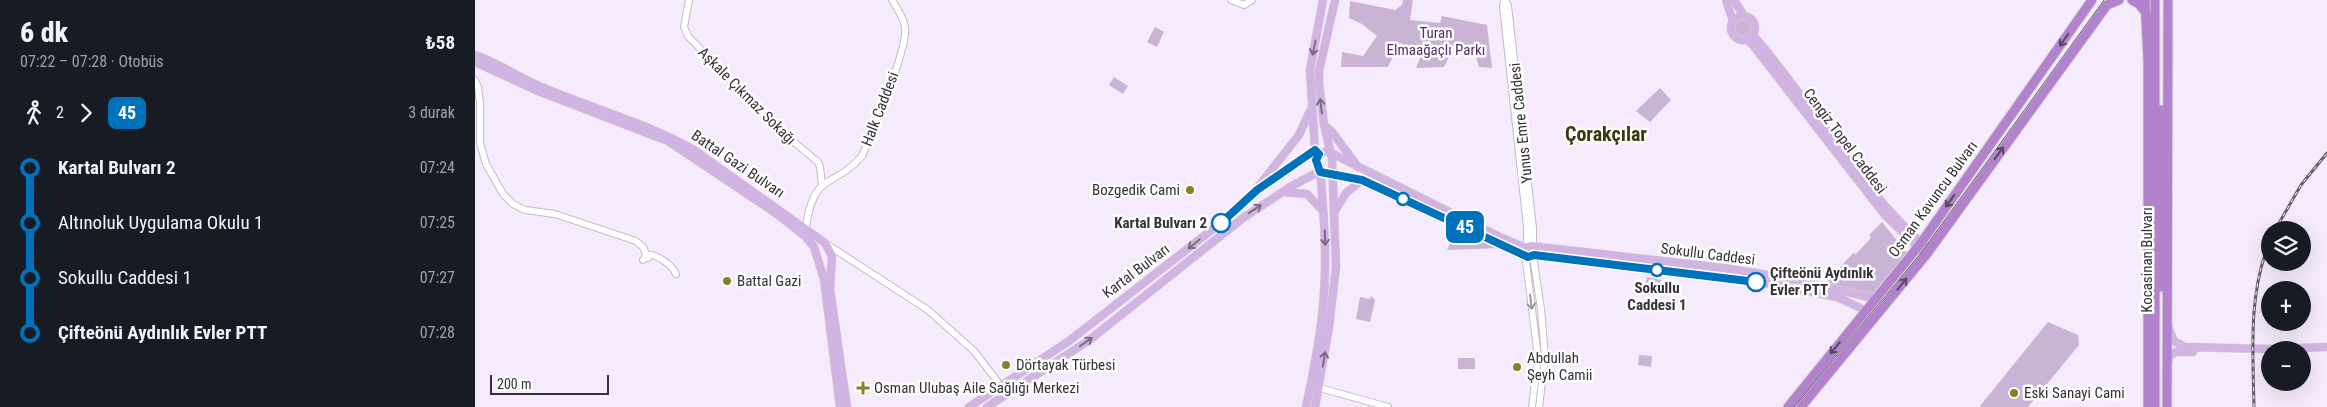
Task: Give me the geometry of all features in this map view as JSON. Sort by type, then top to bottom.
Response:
[{"type":"highway","name":"Osman Kavuncu Bulvarı","points":[[1788,407],[1919,245],[2092,0]]},
{"type":"highway","name":"Osman Kavuncu Bulvarı","points":[[1801,407],[1928,252],[2107,5],[2119,0]]},
{"type":"highway","points":[[2132,0],[2142,7],[2147,16]]},
{"type":"highway","points":[[2155,0],[2158,113]]},
{"type":"highway","points":[[2158,113],[2166,1]]},
{"type":"highway","points":[[2166,1],[2168,176],[2167,407]]},
{"type":"highway","points":[[2146,2],[2148,407]]},
{"type":"highway","name":"Kocasinan Bulvarı","points":[[2158,113],[2160,407]]},
{"type":"highway","points":[[2148,188],[2158,152]]},
{"type":"highway","points":[[2158,152],[2168,176]]},
{"type":"highway","name":"Kocasinan Bulvarı","points":[[2155,407],[2158,152]]},
{"type":"main road","points":[[1306,407],[1322,326],[1325,266],[1324,212],[1320,169],[1316,160],[1317,152],[1311,106],[1310,70],[1323,0]]},
{"type":"main road","points":[[1315,407],[1320,388],[1336,267],[1333,173],[1331,154],[1323,125],[1319,71],[1335,0]]},
{"type":"main road","points":[[1727,0],[1733,21],[1732,34],[1736,38],[1749,37],[1753,22],[1743,16],[1734,0]]},
{"type":"main road","points":[[1733,21],[1743,16]]},
{"type":"main road","name":"Cengiz Topel Caddesi","points":[[1749,37],[1919,245],[1928,252]]},
{"type":"main road","name":"Battal Gazi Bulvarı","points":[[475,55],[511,70],[536,85],[671,137],[694,150],[825,242],[832,259],[831,289],[847,407]]},
{"type":"main road","name":"Battal Gazi Bulvarı","points":[[475,62],[538,91],[667,141],[777,214],[805,236],[816,251],[824,279],[840,407]]},
{"type":"main road","points":[[1257,190],[1260,183],[1299,135],[1311,106]]},
{"type":"main road","points":[[1323,125],[1332,132],[1359,168]]},
{"type":"main road","points":[[1317,152],[1325,151],[1331,154]]},
{"type":"main road","name":"Kartal Bulvarı","points":[[969,407],[1069,341],[1231,215],[1257,190],[1317,152]]},
{"type":"main road","name":"Sokullu Caddesi","points":[[1331,154],[1529,251],[1724,268],[1787,278],[1877,299]]},
{"type":"main road","points":[[1320,169],[1332,163]]},
{"type":"main road","name":"Sokullu Caddesi","points":[[1320,169],[1362,180],[1529,251],[1749,280],[1837,297],[1867,311]]},
{"type":"main road","name":"Kartal Bulvarı","points":[[987,407],[1088,341],[1243,218],[1320,169]]},
{"type":"main road","points":[[1334,213],[1346,193],[1362,180]]},
{"type":"main road","points":[[1283,192],[1307,194],[1324,212]]},
{"type":"main road","points":[[805,236],[806,227]]},
{"type":"main road","points":[[816,251],[832,259]]},
{"type":"main road","points":[[2167,314],[2171,336],[2176,343],[2185,347],[2269,349],[2327,347]]},
{"type":"main road","points":[[2166,381],[2169,357],[2174,352],[2261,353]]},
{"type":"main road","points":[[2311,352],[2327,352]]},
{"type":"street","name":"Aşkale Çıkmaz Sokağı","points":[[689,0],[684,27],[688,36],[775,127],[818,162],[822,185]]},
{"type":"street","name":"Halk Caddesi","points":[[806,227],[809,207],[814,195],[822,185],[855,164],[862,156],[890,84],[905,39],[906,28],[892,0]]},
{"type":"street","points":[[1231,0],[1244,5],[1252,0]]},
{"type":"street","name":"Yunus Emre Caddesi","points":[[1505,0],[1509,6],[1533,228],[1529,251],[1538,357],[1532,407]]},
{"type":"street","points":[[475,80],[479,87],[480,143],[486,164],[503,194],[513,204],[525,210],[555,214],[585,226],[625,236],[636,241],[646,257],[669,264],[676,274]]},
{"type":"street","points":[[825,242],[928,310],[974,352],[1001,386]]},
{"type":"street","name":"Yunus Emre Caddesi","points":[[1529,251],[1541,309],[1545,357],[1539,407]]},
{"type":"street","points":[[832,259],[845,256]]},
{"type":"street","points":[[1320,388],[1388,407]]},
{"type":"green space","name":"Turan Elmaağaçlı Parkı","points":[[1403,0],[1413,0],[1410,20],[1440,23],[1442,16],[1487,25],[1492,68],[1479,67],[1474,50],[1459,44],[1455,46],[1444,67],[1416,68],[1422,53],[1400,43],[1388,67],[1341,67],[1342,52],[1363,56],[1377,36],[1362,24],[1349,18],[1350,1],[1395,10],[1402,5]]},
{"type":"green space","points":[[1743,20],[1749,22],[1751,28],[1749,34],[1743,36],[1737,34],[1735,28],[1737,22]]},
{"type":"green space","points":[[1155,27],[1164,32],[1157,47],[1147,42]]},
{"type":"green space","points":[[1114,77],[1128,86],[1123,94],[1109,85]]},
{"type":"green space","points":[[1660,88],[1671,100],[1650,122],[1636,111]]},
{"type":"green space","points":[[1882,222],[1907,253],[1873,295],[1828,286],[1828,281],[1853,253],[1856,254],[1871,238],[1869,235]]},
{"type":"green space","points":[[1462,229],[1501,248],[1447,250],[1455,231]]},
{"type":"green space","points":[[1647,277],[1661,280],[1659,288],[1645,285]]},
{"type":"green space","points":[[1371,296],[1375,300],[1370,322],[1356,319],[1360,297],[1370,299]]},
{"type":"green space","points":[[2048,322],[2078,335],[2079,345],[2028,407],[1980,406]]},
{"type":"green space","points":[[1639,355],[1652,356],[1651,367],[1638,365]]},
{"type":"green space","points":[[1458,358],[1475,358],[1475,369],[1458,369]]},
{"type":"tram line","points":[[1794,407],[1921,253],[2104,0]]},
{"type":"railway","points":[[2280,221],[2301,185],[2327,153]]},
{"type":"railway","points":[[2254,407],[2253,323],[2261,269]]},
{"type":"bus line","name":"45","points":[[1221,223],[1257,190],[1315,150],[1319,154],[1316,160],[1320,166],[1320,172],[1362,180],[1525,253],[1528,257],[1534,255],[1756,282]]},
{"type":"place","name":"Bozgedik Cami","points":[[1190,190]]},
{"type":"place","name":"Kartal Bulvarı 2","points":[[1221,223]]},
{"type":"place","name":"Sokullu Caddesi 1","points":[[1657,270]]},
{"type":"place","name":"Battal Gazi","points":[[727,281]]},
{"type":"place","name":"Çifteönü Aydınlık Evler PTT","points":[[1756,282]]},
{"type":"place","name":"Dörtayak Türbesi","points":[[1006,365]]},
{"type":"place","name":"Abdullah Şeyh Camii","points":[[1517,367]]},
{"type":"place","name":"Osman Ulubaş Aile Sağlığı Merkezi","points":[[863,388]]},
{"type":"place","name":"Eski Sanayi Cami","points":[[2014,393]]},
{"type":"district","name":"Çorakçılar","points":[[1606,134]]}]
